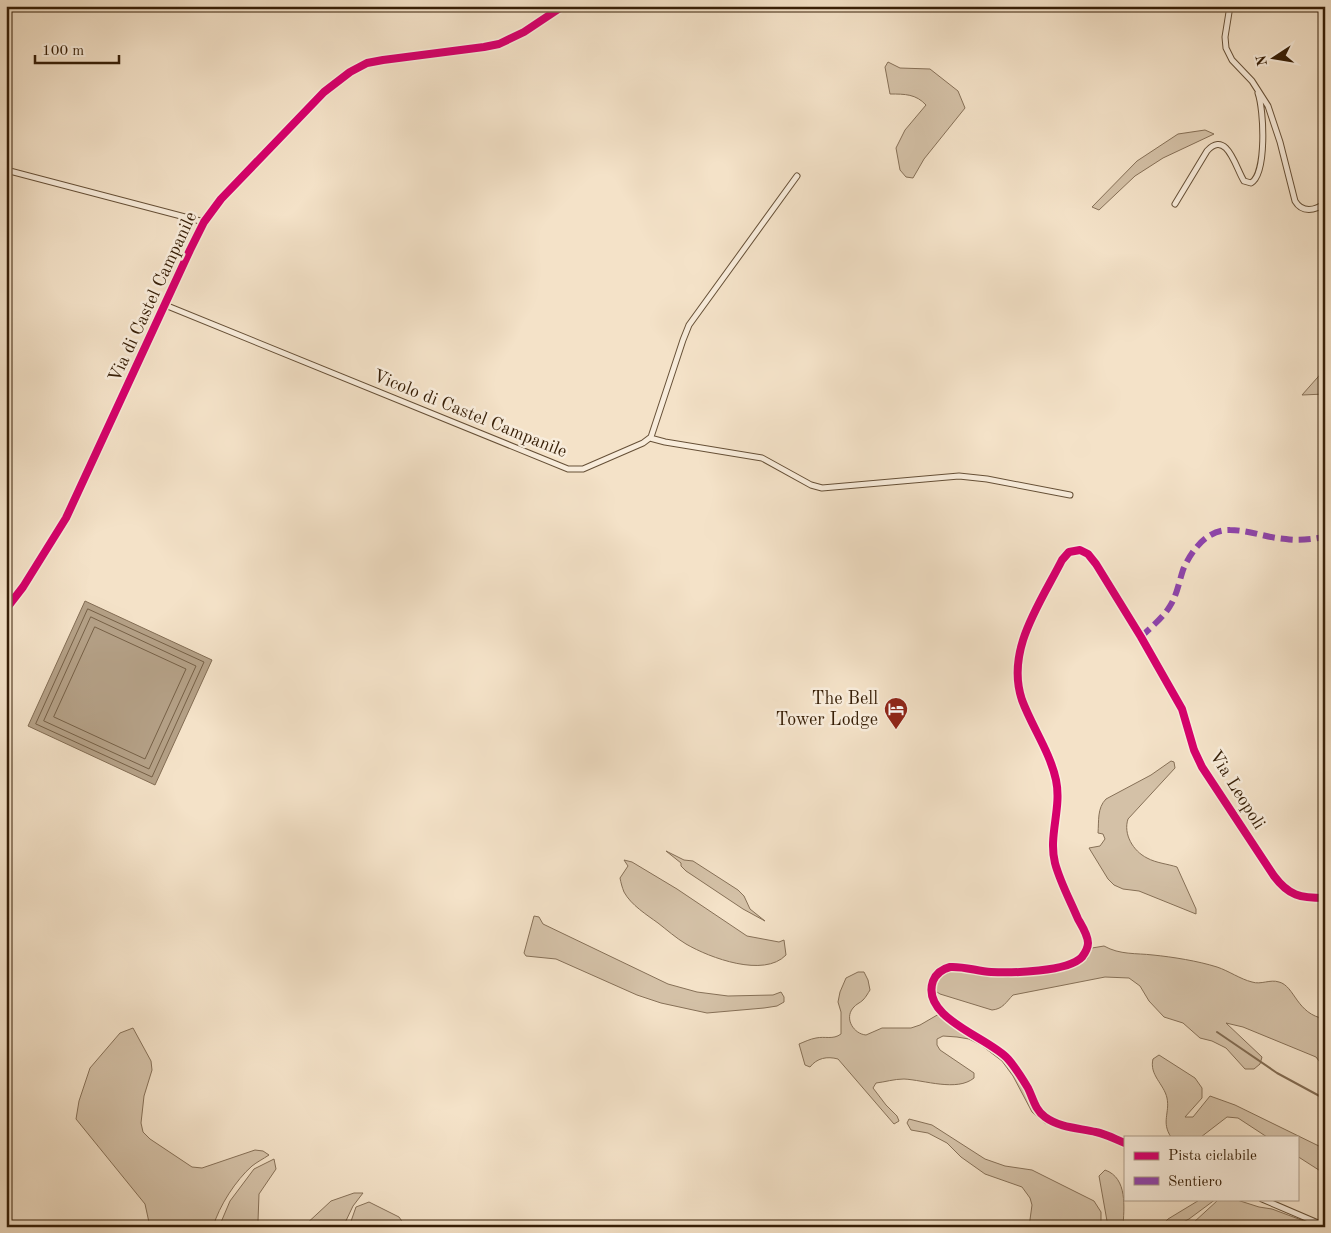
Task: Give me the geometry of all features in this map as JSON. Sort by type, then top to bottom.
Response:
[{"type":"street","name":"Via di Castel Campanile","points":[[6,609],[23,587],[66,518],[164,305],[204,222],[218,202],[324,92],[350,72],[380,60],[495,45],[519,35],[562,6]]},
{"type":"street","points":[[1230,6],[1225,32],[1226,48],[1234,63],[1266,102],[1273,119],[1297,204],[1301,208],[1310,210],[1325,203]]},
{"type":"street","points":[[1175,204],[1207,150],[1214,145],[1220,144],[1227,148],[1244,181],[1251,183],[1256,180],[1261,163],[1262,129],[1261,106],[1256,88]]},
{"type":"street","points":[[6,170],[204,222]]},
{"type":"street","points":[[797,176],[691,321],[682,340],[650,438],[759,457],[770,461],[809,484],[822,488],[968,476],[1070,495]]},
{"type":"street","name":"Vicolo di Castel Campanile","points":[[164,305],[570,470],[583,469],[650,438]]},
{"type":"street","name":"Via Leopoli","points":[[1124,1143],[1097,1132],[1065,1126],[1044,1117],[1037,1109],[1026,1084],[1008,1058],[995,1047],[946,1016],[937,1006],[932,986],[936,975],[943,969],[950,967],[991,972],[1024,972],[1067,966],[1078,961],[1088,944],[1055,862],[1053,850],[1058,802],[1057,784],[1052,766],[1022,700],[1018,677],[1020,652],[1026,630],[1062,560],[1069,552],[1083,550],[1091,557],[1141,637],[1184,713],[1194,750],[1202,767],[1274,876],[1292,894],[1308,898],[1325,898]]},
{"type":"street","points":[[1264,1200],[1325,1226]]},
{"type":"shaded area","points":[[888,62],[900,68],[930,69],[958,91],[965,108],[924,159],[913,178],[906,177],[900,170],[896,148],[905,130],[926,105],[914,97],[890,94],[885,67]]},
{"type":"shaded area","points":[[1205,130],[1214,134],[1163,158],[1135,176],[1099,210],[1092,207],[1137,161],[1178,134]]},
{"type":"shaded area","points":[[1325,369],[1325,394],[1302,395]]},
{"type":"shaded area","points":[[1171,761],[1174,762],[1175,768],[1128,819],[1127,830],[1130,841],[1142,855],[1154,861],[1177,867],[1196,909],[1196,914],[1139,891],[1123,889],[1114,885],[1108,879],[1089,848],[1100,846],[1105,839],[1103,834],[1098,833],[1100,811],[1106,799],[1151,775]]},
{"type":"shaded area","points":[[666,851],[684,860],[693,861],[738,890],[744,896],[750,909],[765,921],[743,909],[686,871],[681,866],[681,863]]},
{"type":"shaded area","points":[[624,860],[632,862],[677,889],[747,936],[779,942],[784,940],[786,955],[776,962],[764,965],[751,965],[722,960],[686,944],[627,897],[620,878],[628,866]]},
{"type":"shaded area","points":[[534,916],[539,917],[543,924],[668,984],[697,992],[728,996],[773,995],[781,992],[784,1002],[777,1006],[764,1008],[707,1013],[661,1003],[637,995],[556,959],[526,956],[524,953]]},
{"type":"shaded area","points":[[1104,946],[1122,952],[1202,963],[1217,967],[1255,983],[1279,982],[1289,989],[1308,1012],[1325,1019],[1325,1069],[1316,1057],[1243,1027],[1226,1023],[1262,1057],[1260,1064],[1254,1069],[1245,1069],[1226,1048],[1212,1041],[1200,1038],[1183,1023],[1164,1017],[1149,1001],[1140,986],[1129,978],[1105,977],[1013,995],[1002,1007],[992,1010],[940,994],[934,990],[937,979],[945,970],[953,969],[1008,977],[1077,966],[1087,959],[1092,948]]},
{"type":"shaded area","points":[[858,972],[864,972],[870,990],[864,999],[850,1012],[850,1021],[854,1029],[866,1035],[882,1028],[911,1028],[939,1014],[955,1027],[982,1041],[999,1053],[1013,1068],[1034,1111],[1048,1121],[1046,1124],[1032,1112],[1013,1076],[1002,1061],[981,1045],[969,1039],[943,1036],[937,1039],[937,1045],[940,1050],[974,1073],[974,1078],[967,1082],[950,1085],[897,1079],[876,1083],[873,1088],[897,1116],[899,1121],[894,1124],[838,1059],[822,1058],[810,1067],[805,1065],[799,1044],[814,1038],[832,1037],[841,1034],[841,1012],[838,1002],[840,992],[846,978]]},
{"type":"shaded area","points":[[133,1028],[151,1061],[152,1070],[144,1096],[141,1123],[143,1132],[150,1139],[192,1167],[202,1168],[255,1150],[263,1151],[269,1155],[252,1166],[234,1186],[219,1211],[213,1227],[150,1227],[145,1204],[76,1119],[79,1101],[90,1068],[120,1033]]},
{"type":"shaded area","points":[[1159,1055],[1195,1078],[1202,1088],[1202,1098],[1185,1117],[1193,1117],[1210,1096],[1235,1105],[1325,1149],[1325,1174],[1298,1157],[1298,1136],[1265,1136],[1238,1118],[1227,1117],[1202,1136],[1170,1136],[1166,1122],[1167,1098],[1153,1070],[1153,1059]]},
{"type":"shaded area","points":[[909,1119],[932,1125],[985,1159],[1005,1166],[1032,1170],[1094,1201],[1101,1212],[1101,1227],[1029,1227],[1032,1205],[1030,1198],[1022,1187],[985,1174],[961,1157],[947,1143],[928,1133],[911,1130],[907,1123]]},
{"type":"shaded area","points":[[274,1159],[276,1169],[259,1194],[258,1221],[265,1227],[219,1227],[230,1201],[254,1169]]},
{"type":"shaded area","points":[[1105,1170],[1118,1180],[1121,1187],[1124,1203],[1123,1227],[1106,1227],[1107,1221],[1099,1176]]},
{"type":"shaded area","points":[[354,1193],[363,1193],[353,1206],[343,1227],[303,1227],[331,1201]]},
{"type":"shaded area","points":[[1199,1200],[1215,1200],[1189,1219],[1174,1227],[1160,1227],[1168,1219]]},
{"type":"shaded area","points":[[1218,1200],[1237,1200],[1272,1209],[1320,1227],[1185,1227],[1193,1223]]},
{"type":"shaded area","points":[[369,1202],[399,1217],[406,1227],[349,1227],[356,1207]]},
{"type":"water","points":[[85,601],[212,660],[155,785],[28,726]]},
{"type":"waterway","points":[[1217,1032],[1277,1073],[1325,1099]]},
{"type":"marked path","points":[[1141,637],[1170,606],[1190,556],[1201,542],[1214,533],[1237,530],[1296,540],[1325,537]]},
{"type":"cycle path","points":[[6,609],[23,587],[66,518],[190,250],[204,222],[221,199],[324,92],[350,72],[367,63],[499,44],[524,32],[563,6]]},
{"type":"cycle path","points":[[1124,1143],[1100,1133],[1063,1126],[1045,1117],[1008,1059],[946,1016],[937,1006],[932,994],[933,981],[936,976],[942,970],[950,967],[1000,972],[1039,971],[1075,962],[1082,957],[1087,947],[1088,940],[1086,934],[1065,891],[1053,853],[1057,801],[1056,780],[1050,759],[1022,700],[1018,681],[1018,663],[1028,627],[1062,560],[1069,552],[1080,550],[1088,554],[1096,564],[1182,709],[1194,750],[1202,767],[1279,883],[1290,892],[1302,896],[1325,898]]},
{"type":"place","name":"The Bell Tower Lodge","points":[[896,730]]}]
